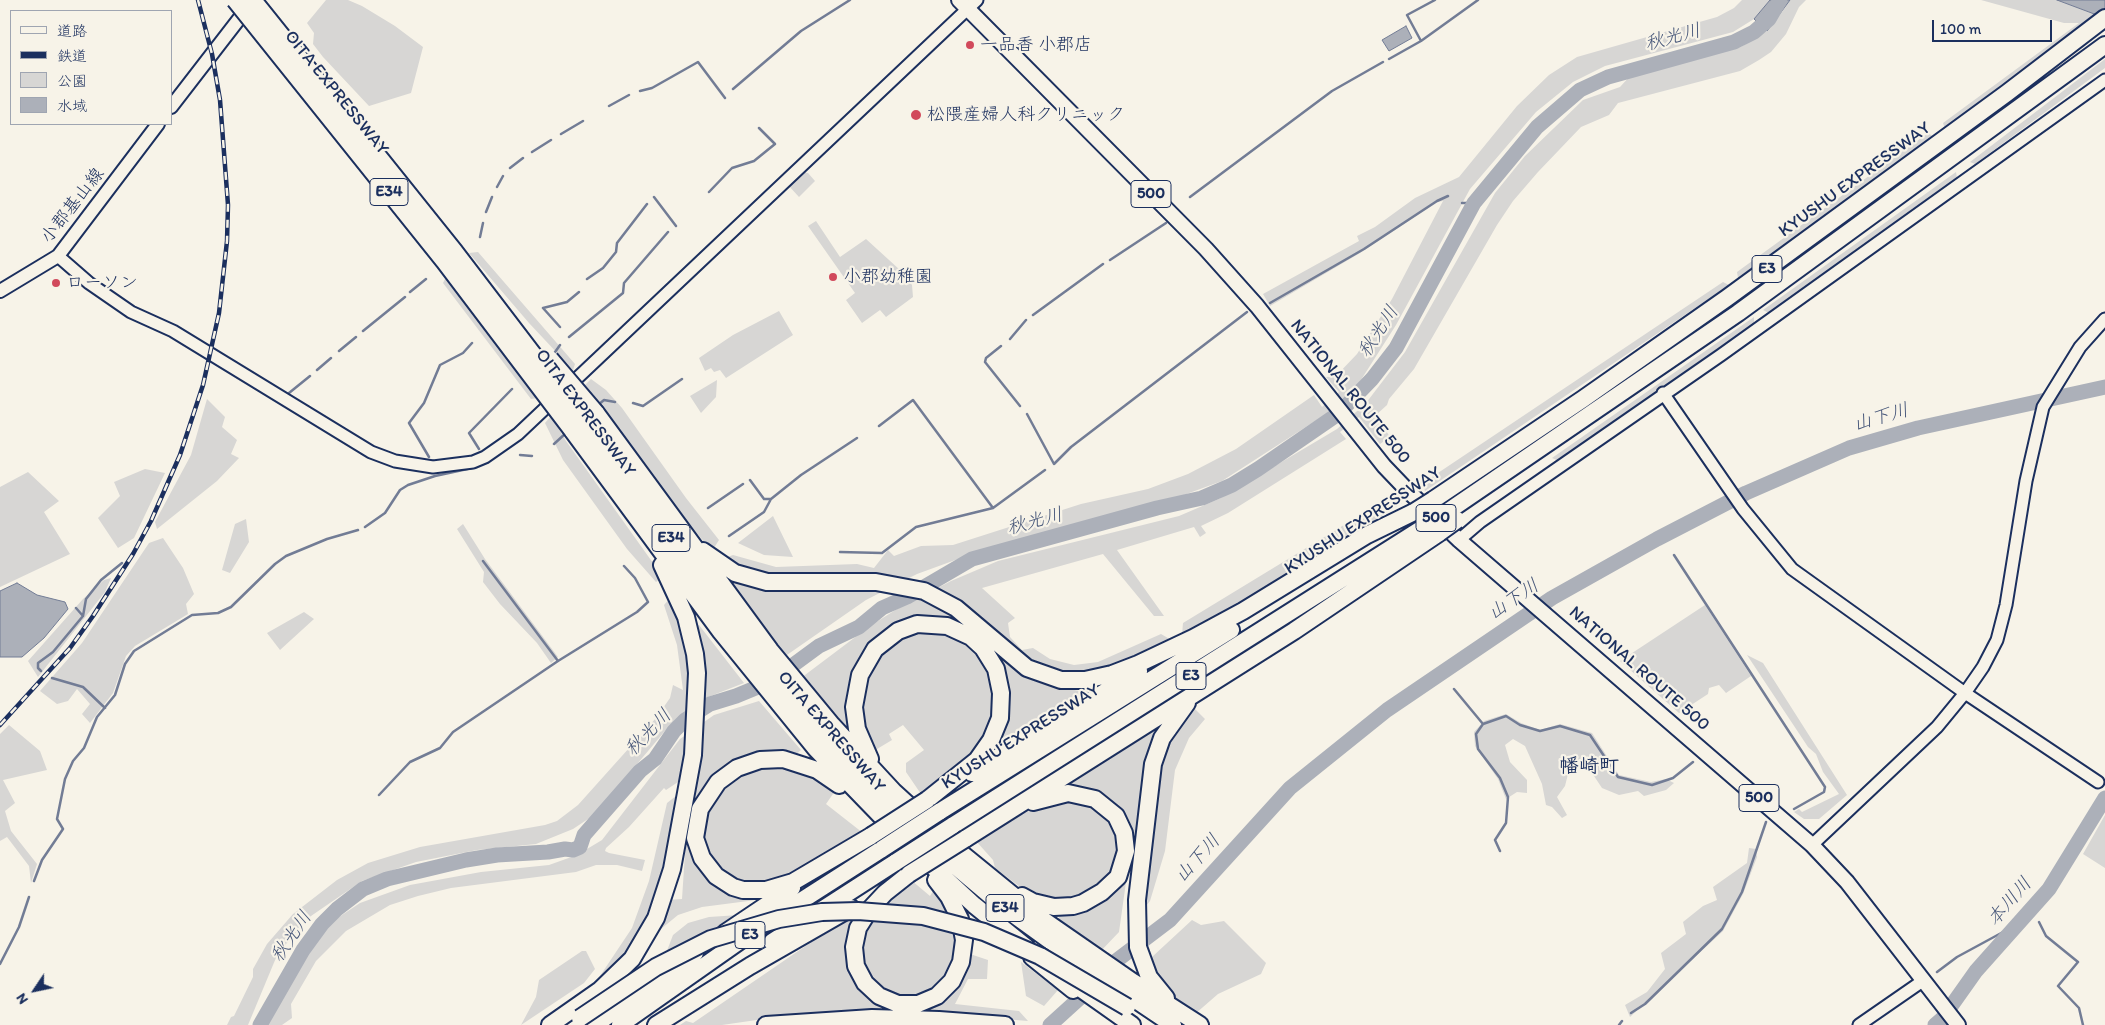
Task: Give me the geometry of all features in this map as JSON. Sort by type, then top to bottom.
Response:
[{"type":"highway","name":"OITA EXPRESSWAY","points":[[235,0],[444,261],[540,387],[581,424],[698,600],[754,658]]},
{"type":"highway","name":"OITA EXPRESSWAY","points":[[253,0],[455,252],[785,698],[878,816],[915,841]]},
{"type":"highway","name":"NATIONAL ROUTE 500","points":[[968,3],[1206,249],[1257,306],[1350,424],[1406,489],[1459,540],[1532,601],[1812,845],[1848,882],[1957,1024]]},
{"type":"highway","name":"KYUSHU EXPRESSWAY","points":[[620,1025],[877,842],[939,812],[1249,619],[1433,500],[1583,399],[1727,298],[2099,23]]},
{"type":"highway","name":"E3","points":[[654,1025],[773,941],[946,828],[1434,529],[1593,414],[1762,296],[2105,45]]},
{"type":"highway","points":[[581,424],[658,497],[696,545],[715,561],[735,573],[756,580],[780,583],[859,582],[912,588],[943,599],[965,615],[1017,662],[1038,674],[1060,680],[1084,680],[1112,674],[1193,638]]},
{"type":"highway","points":[[550,1025],[612,981],[632,959],[650,932],[662,904],[672,869],[693,755],[697,673],[695,654],[686,617],[671,580],[581,424]]},
{"type":"highway","points":[[658,497],[754,658]]},
{"type":"highway","points":[[927,800],[1193,638],[1243,611],[1367,535],[1414,512]]},
{"type":"highway","points":[[654,1025],[750,966],[909,874],[1310,621],[1434,529]]},
{"type":"highway","points":[[595,1025],[686,959],[877,842],[927,800],[963,773],[985,751],[1000,718],[1001,693],[996,669],[977,642],[957,630],[927,624],[898,631],[875,649],[860,675],[854,707],[861,741],[872,762],[892,785],[946,828],[1013,891],[1033,902],[1054,907],[1073,906],[1102,892],[1118,877],[1126,851],[1124,833],[1110,810],[1086,796],[1068,794],[1037,800],[965,839]]},
{"type":"highway","points":[[1201,1025],[1163,996],[1149,977],[1140,956],[1136,935],[1137,900],[1148,796],[1157,751],[1177,714],[1209,684]]},
{"type":"highway","name":"OITA EXPRESSWAY","points":[[785,698],[862,779],[915,841]]},
{"type":"highway","points":[[785,698],[848,791],[930,874],[949,898],[960,919],[963,950],[952,981],[937,996],[908,1005],[888,1001],[871,990],[856,966],[854,947],[858,928],[870,909],[885,893],[909,874]]},
{"type":"highway","points":[[785,698],[851,747],[894,792],[988,876],[1099,967]]},
{"type":"highway","points":[[877,842],[793,882],[766,890],[743,890],[724,882],[708,868],[697,849],[695,828],[704,800],[718,782],[737,768],[748,763],[772,759],[794,761],[817,770],[848,791],[878,816]]},
{"type":"highway","points":[[894,792],[946,828],[988,876]]},
{"type":"highway","name":"E34","points":[[915,841],[949,882],[998,929],[1104,1010]]},
{"type":"highway","name":"E34","points":[[915,841],[1006,909],[1099,967],[1128,994],[1174,1025]]},
{"type":"highway","points":[[575,1021],[656,967],[711,939],[779,919],[822,912],[858,911],[923,916],[984,932],[1201,1025]]},
{"type":"highway","points":[[1128,994],[1155,1025]]},
{"type":"highway","points":[[1104,1010],[1118,1025]]},
{"type":"highway","points":[[1104,1010],[1132,1025]]},
{"type":"highway","points":[[766,1025],[872,1018],[939,1020],[1005,1025]]},
{"type":"main road","points":[[172,106],[253,0]]},
{"type":"main road","name":"小郡基山線","points":[[0,291],[58,256],[157,125]]},
{"type":"street","points":[[58,256],[89,283],[131,312],[173,331],[371,452],[395,461],[434,467],[473,462],[486,457],[518,434],[968,3]]},
{"type":"street","points":[[1459,540],[1480,522],[1663,393],[1721,355],[2105,80]]},
{"type":"street","points":[[1812,845],[1937,727],[1965,693],[1983,667],[1997,640],[2006,605],[2026,481],[2039,419],[2051,391],[2080,347],[2105,320]]},
{"type":"street","points":[[1663,393],[1743,509],[1792,569],[1965,693],[2098,782]]},
{"type":"street","points":[[1859,1025],[1924,980]]},
{"type":"green space","points":[[326,0],[348,0],[362,6],[395,26],[423,47],[411,93],[369,106],[323,57],[313,44],[314,33],[307,23]]},
{"type":"green space","points":[[1742,0],[1770,0],[1754,19],[1733,32],[1605,66],[1573,82],[1536,112],[1470,189],[1396,325],[1359,383],[1326,414],[1222,481],[1181,496],[991,547],[917,574],[866,600],[784,657],[722,577],[725,574],[748,585],[779,590],[722,559],[733,555],[776,567],[857,564],[874,568],[888,550],[894,556],[921,546],[953,545],[1081,504],[1148,489],[1188,474],[1236,449],[1314,395],[1322,407],[1339,392],[1326,377],[1336,376],[1357,354],[1392,299],[1443,201],[1437,202],[1360,253],[1270,306],[1263,294],[1359,241],[1357,236],[1375,227],[1415,198],[1459,177],[1517,106],[1549,75],[1577,57],[1717,17],[1734,8]]},
{"type":"green space","points":[[1790,0],[1806,0],[1799,7],[1786,34],[1771,52],[1740,71],[1618,103],[1609,115],[1581,127],[1538,172],[1513,201],[1497,225],[1414,369],[1389,399],[1387,405],[1376,415],[1390,437],[1380,444],[1359,417],[1340,432],[1346,439],[1228,513],[1201,526],[1206,533],[1200,537],[1194,527],[1117,550],[1164,616],[1154,616],[1103,554],[982,588],[1015,618],[1008,623],[1010,637],[1022,650],[1033,648],[1050,659],[1074,665],[1098,662],[1161,634],[1173,641],[1118,666],[1068,676],[1044,670],[962,622],[933,615],[914,617],[891,626],[875,637],[853,667],[847,700],[850,730],[847,732],[801,678],[870,626],[897,609],[951,581],[998,561],[1179,516],[1221,498],[1337,429],[1366,403],[1405,352],[1495,193],[1525,156],[1583,100],[1620,87],[1630,76],[1741,47],[1767,31]]},
{"type":"green space","points":[[1981,0],[2057,0],[2097,15],[1945,129],[1943,123],[2079,23],[2064,23]]},
{"type":"green space","points":[[2105,59],[2105,68],[1975,164],[1970,162]]},
{"type":"green space","points":[[1928,133],[1934,137],[1738,278],[1737,272]]},
{"type":"green space","points":[[802,172],[808,173],[815,181],[799,197],[788,185]]},
{"type":"green space","points":[[1956,172],[1957,178],[1769,313],[1763,310]]},
{"type":"green space","points":[[816,221],[840,257],[866,239],[900,270],[912,285],[913,297],[886,317],[880,310],[862,323],[846,300],[855,293],[808,226]]},
{"type":"green space","points":[[478,252],[575,364],[573,370],[529,323],[469,253]]},
{"type":"green space","points":[[446,277],[537,398],[531,399],[443,283]]},
{"type":"green space","points":[[1723,282],[1729,285],[1425,491],[1423,483]]},
{"type":"green space","points":[[779,311],[793,335],[726,378],[720,370],[714,372],[711,368],[705,371],[699,358],[733,335]]},
{"type":"green space","points":[[1754,317],[1754,323],[1559,461],[1552,458]]},
{"type":"green space","points":[[591,379],[606,390],[622,408],[686,498],[719,540],[712,551],[681,515],[584,386]]},
{"type":"green space","points":[[717,380],[716,397],[701,413],[690,396]]},
{"type":"green space","points":[[207,399],[225,417],[222,427],[237,440],[231,454],[239,458],[217,481],[157,529],[155,522],[191,455]]},
{"type":"green space","points":[[551,416],[566,441],[663,577],[656,582],[627,549],[563,460],[545,423]]},
{"type":"green space","points":[[145,469],[165,473],[134,538],[118,548],[98,518],[120,496],[114,482]]},
{"type":"green space","points":[[28,472],[59,501],[44,512],[70,554],[0,587],[0,487]]},
{"type":"green space","points":[[1385,500],[1402,503],[1229,612],[1182,635],[1183,623]]},
{"type":"green space","points":[[773,516],[793,557],[764,555],[738,543]]},
{"type":"green space","points":[[246,519],[249,542],[230,573],[222,570],[235,524]]},
{"type":"green space","points":[[463,524],[485,559],[558,657],[551,663],[537,643],[500,604],[483,582],[484,572],[457,529]]},
{"type":"green space","points":[[163,538],[183,568],[194,594],[186,604],[188,614],[135,646],[126,656],[113,693],[90,723],[82,714],[90,704],[77,689],[68,701],[57,704],[40,691],[82,643],[149,543]]},
{"type":"green space","points":[[111,578],[105,592],[38,677],[28,661],[83,599],[104,580]]},
{"type":"green space","points":[[673,595],[681,621],[690,676],[691,708],[670,725],[594,815],[573,829],[536,844],[477,850],[416,862],[362,881],[311,916],[278,953],[248,1025],[227,1025],[231,1017],[234,1016],[253,977],[253,969],[267,944],[293,914],[337,880],[368,863],[420,847],[545,825],[557,821],[578,805],[656,718],[670,698],[673,685],[683,690],[677,645],[664,605]]},
{"type":"green space","points":[[1705,605],[1751,676],[1726,693],[1719,685],[1709,688],[1708,694],[1679,713],[1620,661]]},
{"type":"green space","points":[[304,612],[314,619],[280,650],[267,633]]},
{"type":"green space","points":[[699,625],[744,683],[703,699],[695,626]]},
{"type":"green space","points":[[922,630],[942,632],[962,638],[976,651],[988,666],[995,685],[995,707],[989,731],[974,754],[954,774],[921,794],[906,772],[906,763],[924,750],[903,725],[889,734],[892,740],[872,752],[864,733],[860,703],[865,678],[880,653],[900,637]]},
{"type":"green space","points":[[991,646],[1019,671],[1042,683],[1088,693],[1000,750],[996,745]]},
{"type":"green space","points":[[1747,655],[1763,663],[1847,795],[1819,819],[1804,819],[1794,812],[1799,809],[1802,812],[1839,794],[1823,772],[1816,754],[1808,747]]},
{"type":"green space","points":[[759,701],[801,750],[794,756],[766,752],[728,764],[707,782],[695,799],[701,748],[684,778],[666,790],[664,788],[629,827],[606,848],[605,851],[609,853],[645,860],[642,871],[617,865],[596,865],[576,872],[451,888],[390,905],[346,931],[316,961],[291,1004],[292,1018],[282,1025],[268,1025],[301,958],[327,925],[360,903],[410,885],[481,872],[549,865],[577,855],[602,840],[680,739],[714,715]]},
{"type":"green space","points":[[1194,708],[1205,719],[1189,738],[1175,770],[1165,851],[1150,901],[1145,907],[1152,816],[1161,762],[1173,732]]},
{"type":"green space","points":[[1506,714],[1521,723],[1540,730],[1560,724],[1592,733],[1619,775],[1651,782],[1666,779],[1674,783],[1666,790],[1644,796],[1638,791],[1619,795],[1602,788],[1592,773],[1579,767],[1568,774],[1565,786],[1557,797],[1567,815],[1562,818],[1552,807],[1546,805],[1542,784],[1525,746],[1513,739],[1505,745],[1510,762],[1527,780],[1527,793],[1517,792],[1506,799],[1498,779],[1475,746],[1474,732],[1484,721]]},
{"type":"green space","points":[[9,725],[40,751],[47,770],[3,780],[15,803],[5,811],[11,831],[37,864],[31,883],[29,866],[7,837],[0,841],[0,734]]},
{"type":"green space","points":[[1153,727],[1158,732],[1145,769],[1133,849],[1126,819],[1113,803],[1089,791],[1065,788],[1063,783]]},
{"type":"green space","points":[[768,768],[796,770],[817,778],[835,791],[826,804],[863,833],[803,870],[768,881],[739,880],[720,868],[709,854],[704,836],[705,816],[712,799],[745,774]]},
{"type":"green space","points":[[681,792],[661,893],[643,929],[619,965],[592,988],[632,928],[649,881],[667,803]]},
{"type":"green space","points":[[1069,799],[1091,804],[1106,814],[1120,840],[1113,873],[1099,889],[1081,897],[1057,901],[1028,893],[995,868],[993,860],[976,841],[1012,819],[1044,804]]},
{"type":"green space","points":[[2105,815],[2105,868],[2083,854]]},
{"type":"green space","points":[[686,838],[689,838],[691,854],[702,871],[765,895],[756,900],[702,907],[678,915],[656,933],[668,900],[682,899]]},
{"type":"green space","points":[[1749,848],[1756,849],[1757,857],[1743,894],[1723,931],[1630,1017],[1625,1005],[1647,992],[1665,969],[1661,953],[1686,934],[1683,922],[1703,906],[1717,900],[1713,887],[1747,863]]},
{"type":"green space","points":[[1127,875],[1119,932],[1099,953],[1057,921],[1061,914],[1085,911],[1107,898]]},
{"type":"green space","points":[[911,880],[930,896],[935,888],[951,913],[958,939],[955,965],[944,983],[928,995],[910,997],[886,991],[872,979],[863,964],[861,940],[868,921]]},
{"type":"green space","points":[[864,906],[850,968],[901,1010],[805,1013],[722,1025],[680,1025],[686,1021],[693,1023]]},
{"type":"green space","points":[[739,915],[660,969],[673,935],[688,923],[709,917]]},
{"type":"green space","points":[[1192,920],[1201,925],[1224,921],[1266,963],[1261,974],[1218,994],[1195,1014],[1166,990],[1159,978],[1152,957]]},
{"type":"green space","points":[[582,951],[586,951],[595,969],[584,983],[521,1025],[536,997],[539,980]]},
{"type":"green space","points":[[970,954],[988,960],[987,979],[968,979],[955,1004],[1019,1011],[1028,1021],[918,1012]]},
{"type":"green space","points":[[1021,962],[1058,990],[1044,1006],[1026,996]]},
{"type":"water","points":[[1770,0],[1790,0],[1767,31],[1754,19]]},
{"type":"water","points":[[2057,0],[2105,0],[2105,20],[2097,15]]},
{"type":"water","points":[[1406,26],[1412,38],[1389,51],[1382,40]]},
{"type":"water","points":[[17,583],[37,595],[65,602],[68,609],[44,638],[22,657],[0,657],[0,591]]},
{"type":"waterway","points":[[733,89],[801,31],[850,0]]},
{"type":"waterway","points":[[1421,41],[1407,15],[1435,0]]},
{"type":"waterway","points":[[1389,59],[1421,41],[1478,0]]},
{"type":"waterway","name":"秋光川","points":[[260,1025],[303,950],[322,924],[337,909],[363,889],[387,879],[466,860],[497,855],[565,849],[573,850],[580,847],[584,835],[640,771],[655,759],[674,731],[685,720],[710,704],[770,682],[819,646],[859,627],[882,608],[907,597],[972,559],[1157,508],[1202,498],[1232,485],[1258,469],[1338,414],[1372,379],[1396,348],[1474,203],[1537,127],[1580,90],[1608,77],[1734,42],[1754,32],[1769,19],[1780,0]]},
{"type":"waterway","points":[[640,91],[652,88],[698,62],[725,98]]},
{"type":"waterway","points":[[1190,197],[1332,91],[1383,62]]},
{"type":"waterway","points":[[609,106],[629,95]]},
{"type":"waterway","points":[[561,134],[583,121]]},
{"type":"waterway","points":[[709,192],[732,168],[754,161],[775,144],[759,128]]},
{"type":"waterway","points":[[532,152],[551,140]]},
{"type":"waterway","points":[[510,168],[523,158]]},
{"type":"waterway","points":[[497,187],[503,176]]},
{"type":"waterway","points":[[1270,303],[1364,249],[1437,201],[1448,196]]},
{"type":"waterway","points":[[486,212],[492,197]]},
{"type":"waterway","points":[[654,197],[676,226]]},
{"type":"waterway","points":[[1462,203],[1474,203]]},
{"type":"waterway","points":[[587,279],[603,268],[616,252],[617,243],[647,204]]},
{"type":"waterway","points":[[480,237],[483,223]]},
{"type":"waterway","points":[[1110,260],[1166,223]]},
{"type":"waterway","points":[[569,337],[623,293],[624,283],[668,232]]},
{"type":"waterway","points":[[1033,315],[1103,264]]},
{"type":"waterway","points":[[410,292],[426,279]]},
{"type":"waterway","points":[[560,327],[543,308],[567,302],[579,292]]},
{"type":"waterway","points":[[363,331],[405,297]]},
{"type":"waterway","points":[[1027,414],[1054,464],[1071,447],[1247,312]]},
{"type":"waterway","points":[[1010,339],[1026,320]]},
{"type":"waterway","points":[[339,351],[356,337]]},
{"type":"waterway","points":[[429,457],[409,423],[424,403],[440,365],[463,353],[472,343]]},
{"type":"waterway","points":[[553,355],[560,345]]},
{"type":"waterway","points":[[1001,346],[986,358],[985,362],[1020,406]]},
{"type":"waterway","points":[[317,370],[331,358]]},
{"type":"waterway","points":[[289,393],[310,376]]},
{"type":"waterway","points":[[633,403],[643,406],[682,379]]},
{"type":"waterway","name":"山下川","points":[[1050,1025],[1082,996],[1108,967],[1170,920],[1290,788],[1387,710],[1552,598],[1657,539],[1746,493],[1849,448],[1918,428],[2105,387]]},
{"type":"waterway","points":[[479,449],[469,433],[512,389]]},
{"type":"waterway","points":[[598,405],[604,400],[615,402]]},
{"type":"waterway","points":[[879,426],[913,400],[993,508],[1045,470]]},
{"type":"waterway","points":[[554,444],[566,433]]},
{"type":"waterway","points":[[729,536],[764,512],[771,499],[801,475],[857,438]]},
{"type":"waterway","points":[[520,455],[532,456]]},
{"type":"waterway","points":[[365,527],[385,513],[400,490],[408,485],[435,476],[472,468]]},
{"type":"waterway","points":[[750,480],[764,499],[771,499]]},
{"type":"waterway","points":[[708,508],[743,484]]},
{"type":"waterway","points":[[840,552],[882,553],[916,527],[993,508]]},
{"type":"waterway","points":[[34,881],[42,860],[63,829],[57,819],[65,779],[73,761],[84,748],[97,717],[115,695],[125,664],[134,651],[192,615],[218,613],[231,607],[275,564],[286,556],[327,539],[358,530]]},
{"type":"waterway","points":[[1674,555],[1825,787],[1824,792],[1794,809]]},
{"type":"waterway","points":[[483,561],[558,661]]},
{"type":"waterway","points":[[83,616],[86,599],[101,580],[122,563]]},
{"type":"waterway","points":[[379,795],[410,762],[440,748],[453,732],[558,661],[637,612],[648,602],[635,578],[624,566]]},
{"type":"waterway","points":[[41,671],[38,668],[38,663],[53,652],[83,616],[76,608]]},
{"type":"waterway","points":[[52,678],[83,687],[105,708]]},
{"type":"waterway","points":[[1454,689],[1483,724],[1476,734],[1478,749],[1500,778],[1508,797],[1506,823],[1495,840],[1500,851]]},
{"type":"waterway","points":[[1483,724],[1506,716],[1520,725],[1540,731],[1560,726],[1590,735],[1618,777],[1652,785],[1673,778],[1693,762]]},
{"type":"waterway","name":"本川川","points":[[1935,1025],[1942,1019],[1976,971],[2049,889],[2105,798]]},
{"type":"waterway","points":[[1631,1013],[1645,1004],[1722,929],[1742,892],[1766,822]]},
{"type":"waterway","points":[[0,964],[19,927],[29,897]]},
{"type":"waterway","points":[[2039,922],[2046,936],[2078,962],[2058,986],[2079,1008],[2083,1025]]},
{"type":"waterway","points":[[1937,972],[1957,957],[2016,925]]},
{"type":"waterway","points":[[1619,1025],[1622,1021]]},
{"type":"railway","points":[[0,725],[70,648],[133,554],[151,521],[180,455],[203,385],[219,313],[227,241],[228,205],[220,100],[212,54],[198,0]]},
{"type":"place","name":"一品香 小郡店","points":[[970,45]]},
{"type":"place","name":"松隈産婦人科クリニック","points":[[916,115]]},
{"type":"place","name":"小郡幼稚園","points":[[833,277]]},
{"type":"place","name":"ローソン","points":[[56,283]]},
{"type":"district","name":"幡崎町","points":[[1589,767]]}]
